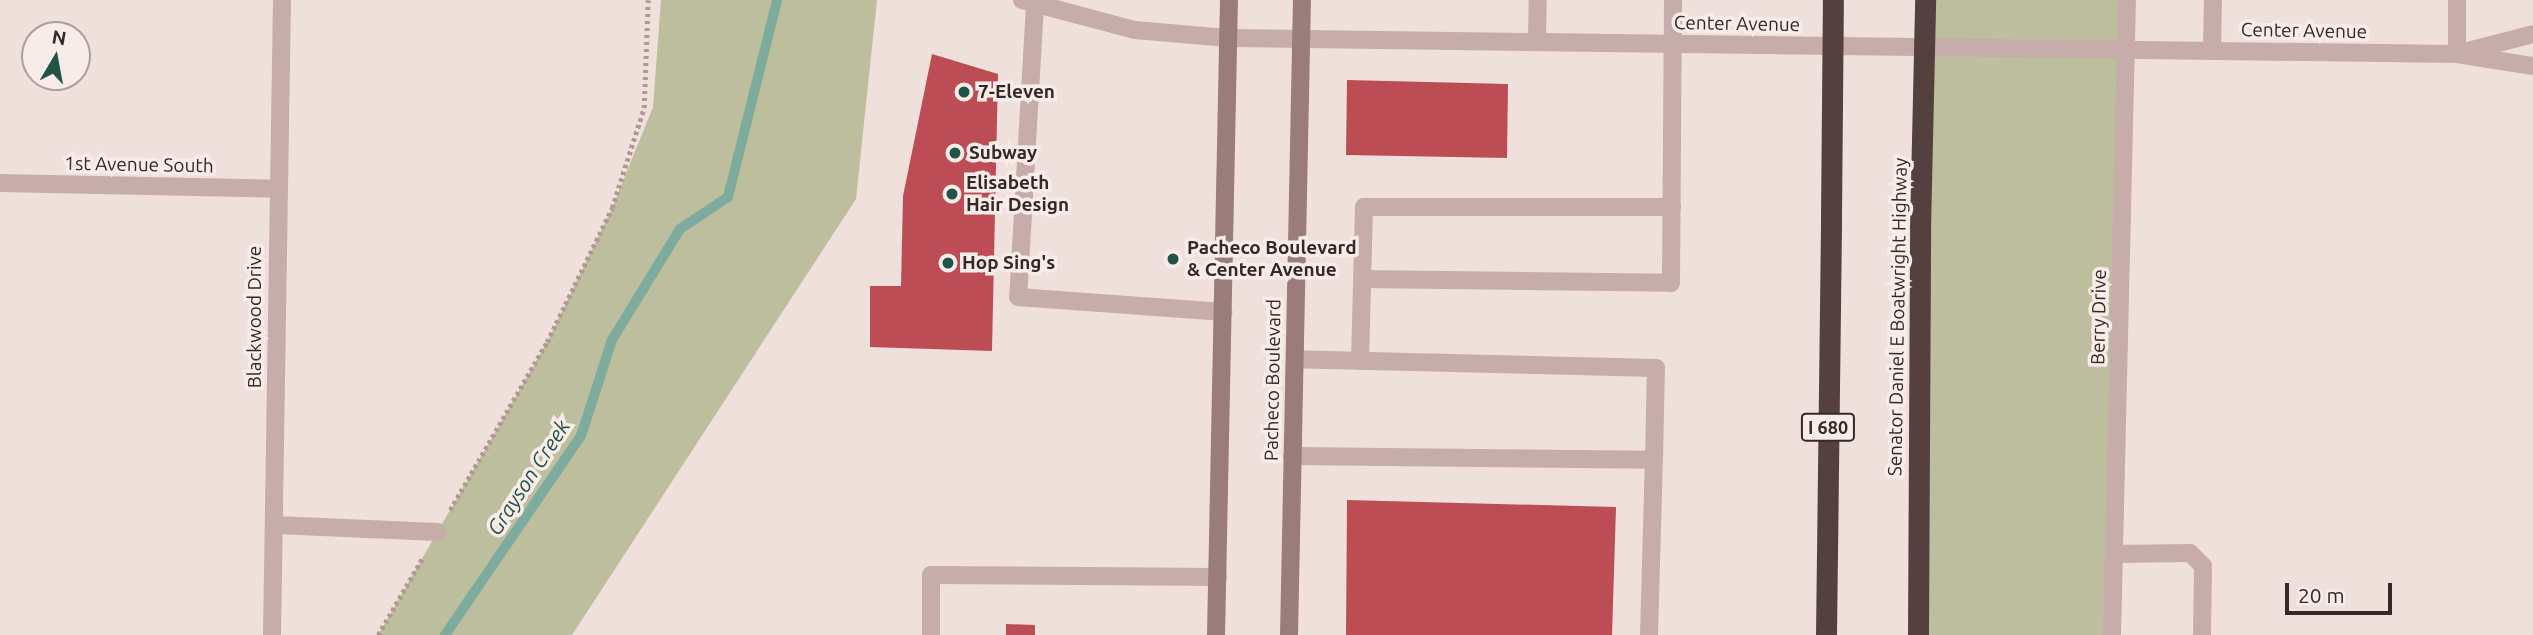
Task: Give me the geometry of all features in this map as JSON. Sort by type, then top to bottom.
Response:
[{"type":"highway","name":"I 680","points":[[1826,635],[1833,0]]},
{"type":"highway","name":"Senator Daniel E Boatwright Highway","points":[[1918,635],[1920,228],[1925,0]]},
{"type":"main road","points":[[1216,635],[1229,0]]},
{"type":"main road","name":"Pacheco Boulevard","points":[[1289,635],[1302,0]]},
{"type":"street","name":"Blackwood Drive","points":[[272,635],[282,0]]},
{"type":"street","points":[[1538,0],[1538,39]]},
{"type":"street","points":[[1363,279],[1671,283],[1674,0]]},
{"type":"street","name":"Berry Drive","points":[[2112,635],[2127,0]]},
{"type":"street","points":[[2211,51],[2213,0]]},
{"type":"street","points":[[2457,0],[2457,54]]},
{"type":"street","points":[[1029,2],[1018,297],[1223,312]]},
{"type":"street","name":"Center Avenue","points":[[1029,2],[1135,30],[1228,38],[1538,39],[1674,44],[2457,54],[2533,66]]},
{"type":"street","name":"Center Avenue","points":[[2457,54],[2533,34]]},
{"type":"street","name":"1st Avenue South","points":[[0,183],[277,190]]},
{"type":"street","points":[[1360,360],[1364,208],[1672,207]]},
{"type":"street","points":[[1295,359],[1656,368],[1649,635]]},
{"type":"street","points":[[1293,456],[1654,460]]},
{"type":"street","points":[[275,525],[438,532]]},
{"type":"street","points":[[2114,554],[2190,553],[2203,566],[2202,635]]},
{"type":"street","points":[[931,635],[932,575],[1218,577]]},
{"type":"path","points":[[378,635],[547,342],[612,208],[644,108],[648,0]]},
{"type":"green space","points":[[661,0],[877,0],[856,199],[572,635],[378,635],[547,342],[612,208],[653,107]]},
{"type":"green space","points":[[1925,0],[2127,0],[2112,635],[1918,635]]},
{"type":"building","points":[[932,54],[998,74],[992,351],[870,347],[870,286],[901,286],[903,196]]},
{"type":"building","points":[[1347,80],[1508,84],[1507,158],[1346,155]]},
{"type":"building","points":[[1347,500],[1616,507],[1612,635],[1346,635]]},
{"type":"building","points":[[1006,624],[1035,625],[1035,635],[1006,635]]},
{"type":"waterway","name":"Grayson Creek","points":[[445,635],[581,436],[612,340],[680,229],[728,197],[777,0]]},
{"type":"place","name":"7-Eleven","points":[[964,92]]},
{"type":"place","name":"Subway","points":[[955,153]]},
{"type":"place","name":"Elisabeth Hair Design","points":[[952,194]]},
{"type":"place","name":"Pacheco Boulevard & Center Avenue","points":[[1173,259]]},
{"type":"place","name":"Hop Sing's","points":[[948,263]]}]
